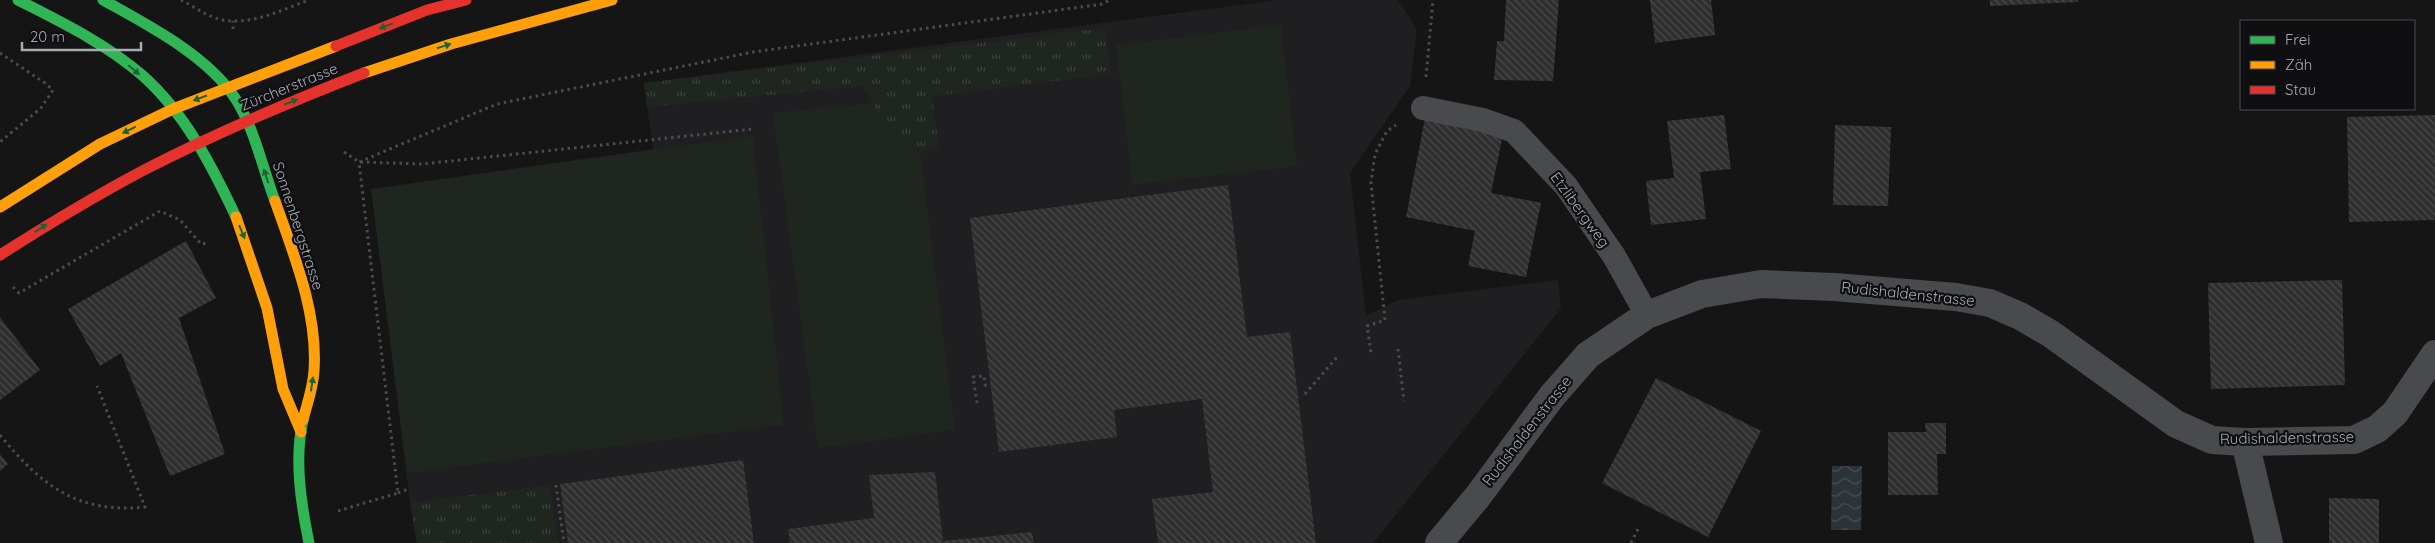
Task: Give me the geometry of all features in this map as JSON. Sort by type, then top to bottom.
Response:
[{"type":"main road","points":[[18,0],[92,40],[129,66],[156,89],[173,109]]},
{"type":"main road","points":[[103,0],[175,45],[228,87]]},
{"type":"main road","name":"Zürcherstrasse","points":[[0,207],[100,144],[173,109],[427,10],[466,0]]},
{"type":"main road","name":"Zürcherstrasse","points":[[0,255],[60,216],[196,142],[246,120],[382,66],[471,36],[612,0]]},
{"type":"main road","name":"Sonnenbergstrasse","points":[[228,87],[246,120],[291,246],[306,302],[314,347],[314,371],[300,432],[304,521],[309,543]]},
{"type":"main road","name":"Sonnenbergstrasse","points":[[173,109],[196,142],[228,201],[253,259],[268,310],[281,383],[300,432]]},
{"type":"street","name":"Rudishaldenstrasse","points":[[1439,543],[1478,496],[1552,396],[1588,355],[1647,315],[1702,294],[1761,284],[1881,290],[1956,297],[1990,303],[2020,316],[2051,334],[2176,424],[2212,440],[2245,442],[2354,440],[2377,429],[2395,413],[2435,354]]},
{"type":"street","points":[[2245,442],[2268,543]]},
{"type":"lane","name":"Etzlibergweg","points":[[1423,108],[1483,120],[1514,131],[1566,186],[1614,256],[1647,315]]},
{"type":"path","points":[[181,0],[218,19],[233,22],[246,21],[309,0]]},
{"type":"path","points":[[359,162],[497,104],[753,52],[1103,4],[1109,0]]},
{"type":"path","points":[[1371,352],[1367,326],[1385,320],[1370,183],[1375,154],[1387,131],[1423,108],[1434,0]]},
{"type":"path","points":[[233,22],[233,29]]},
{"type":"path","points":[[0,53],[53,90],[41,108],[0,142]]},
{"type":"path","points":[[344,152],[359,162],[422,164],[753,129]]},
{"type":"path","points":[[359,162],[398,493]]},
{"type":"path","points":[[9,283],[19,293],[160,211],[180,220],[200,244]]},
{"type":"path","points":[[1398,349],[1404,401]]},
{"type":"path","points":[[1305,394],[1338,356]]},
{"type":"path","points":[[977,403],[973,377],[984,376],[985,384],[990,384]]},
{"type":"path","points":[[0,435],[25,466],[57,491],[96,505],[125,509],[145,507],[97,386]]},
{"type":"path","points":[[556,485],[564,543]]},
{"type":"path","points":[[304,521],[408,489]]},
{"type":"path","points":[[1631,543],[1639,527]]},
{"type":"shaded area","points":[[1278,0],[1398,0],[1417,29],[1410,86],[1350,173],[1366,316],[1398,300],[1558,280],[1561,308],[1373,543],[417,543],[410,503],[371,189],[653,149],[644,83]]},
{"type":"green space","points":[[1281,25],[1297,166],[1132,185],[1116,45]]},
{"type":"green space","points":[[1105,28],[1111,74],[932,96],[939,149],[902,153],[862,86],[647,107],[644,83]]},
{"type":"green space","points":[[873,103],[902,153],[920,151],[955,430],[818,448],[773,113]]},
{"type":"green space","points":[[753,136],[784,425],[407,473],[371,189]]},
{"type":"green space","points":[[550,485],[558,543],[417,543],[410,503]]},
{"type":"water","points":[[1832,466],[1862,466],[1861,530],[1831,530]]},
{"type":"building","points":[[1506,0],[1559,0],[1553,81],[1494,80],[1497,41],[1504,41]]},
{"type":"building","points":[[1650,0],[1711,0],[1715,35],[1655,43]]},
{"type":"building","points":[[1990,0],[2078,0],[2078,2],[1990,6]]},
{"type":"building","points":[[1724,115],[1731,169],[1700,172],[1706,219],[1651,225],[1646,181],[1674,178],[1667,121]]},
{"type":"building","points":[[2435,115],[2435,220],[2349,222],[2347,117]]},
{"type":"building","points":[[1425,118],[1503,134],[1491,193],[1541,203],[1526,277],[1468,266],[1475,231],[1406,217]]},
{"type":"building","points":[[1835,125],[1891,127],[1888,206],[1833,205]]},
{"type":"building","points":[[1228,185],[1247,337],[1290,332],[1316,543],[1158,543],[1152,499],[1213,492],[1202,399],[1114,410],[1117,437],[999,452],[970,218]]},
{"type":"building","points":[[186,241],[216,298],[179,318],[225,454],[170,476],[121,353],[100,366],[68,309]]},
{"type":"building","points":[[2342,280],[2345,385],[2211,389],[2208,283]]},
{"type":"building","points":[[0,317],[40,370],[0,400]]},
{"type":"building","points":[[1656,378],[1761,431],[1708,537],[1602,483]]},
{"type":"building","points":[[1925,423],[1946,423],[1946,454],[1937,454],[1938,495],[1888,495],[1888,432],[1926,432]]},
{"type":"building","points":[[0,454],[8,464],[0,471]]},
{"type":"building","points":[[743,460],[754,543],[568,543],[560,484]]},
{"type":"building","points":[[935,472],[943,541],[1032,532],[1034,543],[790,543],[788,529],[874,518],[869,475]]},
{"type":"building","points":[[2329,498],[2379,499],[2379,543],[2329,543]]},
{"type":"traffic: fast","points":[[18,0],[98,43],[142,75],[171,106],[196,141],[236,217]]},
{"type":"traffic: fast","points":[[103,0],[175,42],[209,68],[223,82],[235,98],[248,122],[275,201]]},
{"type":"traffic: fast","points":[[303,420],[300,435],[299,466],[303,513],[309,543]]},
{"type":"traffic: slow","points":[[364,73],[451,44],[612,0]]},
{"type":"traffic: slow","points":[[0,207],[100,144],[173,109],[336,46]]},
{"type":"traffic: slow","points":[[275,201],[303,284],[312,328],[314,371],[303,420]]},
{"type":"traffic: slow","points":[[236,217],[267,308],[283,389],[301,432]]},
{"type":"traffic: jam","points":[[336,46],[427,10],[466,0]]},
{"type":"traffic: jam","points":[[0,255],[89,200],[171,156],[253,118],[364,73]]}]
